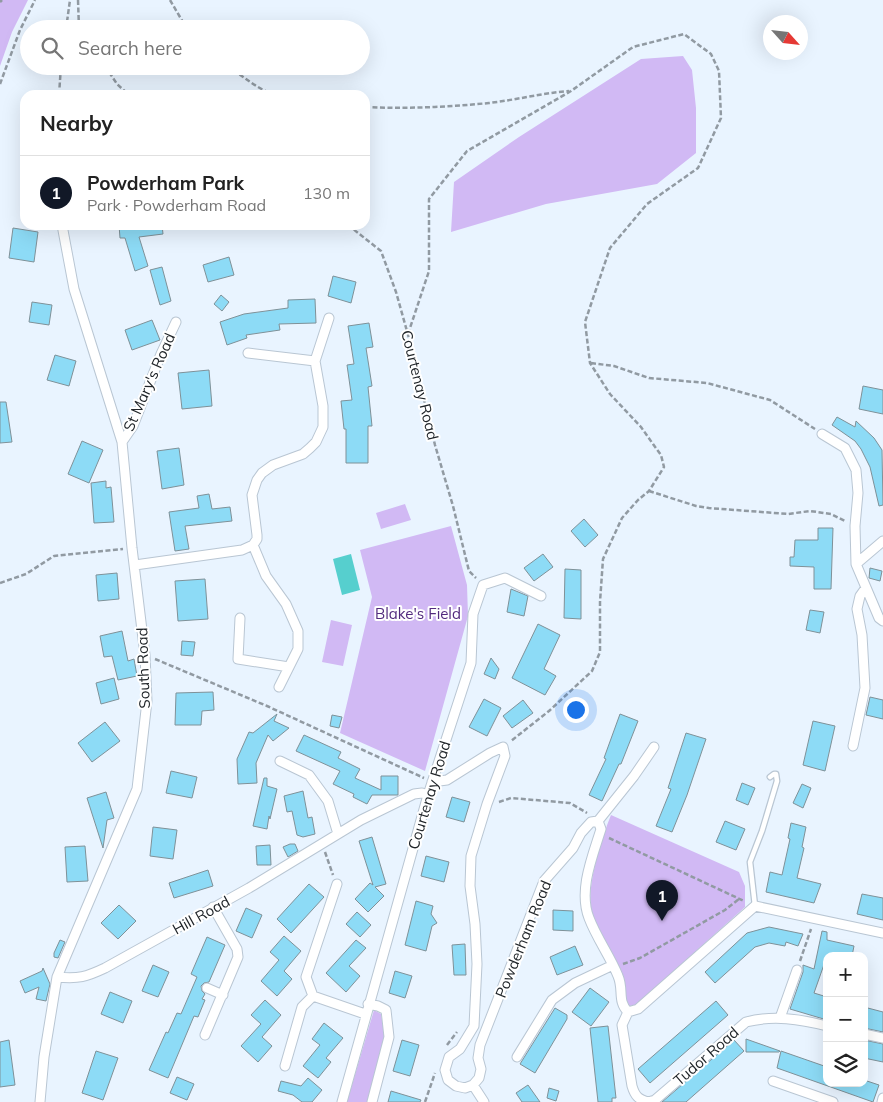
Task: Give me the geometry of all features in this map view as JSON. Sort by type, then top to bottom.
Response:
[{"type":"street","name":"South Road","points":[[40,1102],[44,1057],[57,977],[137,789],[147,702],[145,654],[122,442],[74,289],[63,230]]},
{"type":"street","points":[[135,565],[242,550],[254,545],[257,535],[252,496],[257,480],[272,465],[303,454],[316,442],[323,427],[323,406],[315,361],[328,318]]},
{"type":"street","name":"St Mary's Road","points":[[122,442],[133,426],[161,354],[176,322]]},
{"type":"street","points":[[248,353],[315,361]]},
{"type":"street","points":[[822,434],[845,448],[856,470],[858,493],[855,526],[856,564],[865,589],[879,618],[883,621]]},
{"type":"street","points":[[856,564],[883,541]]},
{"type":"street","points":[[254,545],[266,576],[286,604],[298,631],[298,649],[279,687]]},
{"type":"street","points":[[483,585],[506,578],[541,596]]},
{"type":"street","name":"Courtenay Road","points":[[342,1102],[428,794],[471,663],[473,614],[483,585]]},
{"type":"street","points":[[852,746],[865,688],[862,634],[857,609],[860,596],[865,589]]},
{"type":"street","points":[[240,618],[238,659],[289,667]]},
{"type":"street","points":[[432,782],[447,780],[503,747]]},
{"type":"street","name":"Powderham Road","points":[[503,747],[506,756],[487,804],[471,856],[470,886],[475,924],[477,964],[474,1026],[460,1049],[449,1057],[445,1070],[448,1080],[456,1086],[465,1088],[473,1085],[480,1078],[481,1069],[478,1058],[480,1044],[544,881],[573,848],[581,833],[634,776],[654,747]]},
{"type":"street","points":[[280,761],[309,775],[328,801],[338,834]]},
{"type":"street","name":"Hill Road","points":[[57,977],[74,979],[105,968],[249,888],[361,820],[414,794],[428,794]]},
{"type":"street","points":[[594,818],[602,828],[587,884],[585,901],[588,917],[620,980],[623,1006],[628,1012],[638,1009],[750,904],[814,920],[883,933]]},
{"type":"street","points":[[313,996],[306,977],[336,884]]},
{"type":"street","points":[[205,1035],[238,957],[233,942],[212,907]]},
{"type":"street","points":[[517,1057],[552,1000],[575,983],[614,966]]},
{"type":"street","points":[[780,1018],[797,970]]},
{"type":"street","points":[[207,988],[223,995]]},
{"type":"street","points":[[313,996],[366,1014]]},
{"type":"street","points":[[285,1066],[302,1007],[313,996]]},
{"type":"street","points":[[368,1004],[386,1010],[389,1038],[372,1102]]},
{"type":"street","name":"Tudor Road","points":[[628,1012],[622,1026],[632,1086],[634,1095],[640,1100],[648,1102],[655,1100],[746,1022],[756,1019],[795,1018],[823,1025]]},
{"type":"street","points":[[868,1035],[883,1038]]},
{"type":"street","points":[[773,1081],[833,1102]]},
{"type":"street","points":[[473,1085],[484,1102]]},
{"type":"street","points":[[882,1102],[883,1098]]},
{"type":"lane","points":[[750,904],[750,862],[762,831],[777,781],[776,774],[770,777]]},
{"type":"path","points":[[25,20],[34,0]]},
{"type":"path","points":[[67,20],[70,0]]},
{"type":"path","points":[[78,0],[79,20]]},
{"type":"path","points":[[170,0],[182,20]]},
{"type":"path","points":[[0,84],[20,30]]},
{"type":"path","points":[[408,334],[429,271],[429,199],[467,151],[571,91],[633,47],[684,34],[711,54],[719,71],[721,118],[698,168],[647,204],[610,248],[585,322],[590,363],[610,394],[641,427],[661,455],[664,467],[650,491],[638,500],[622,518],[603,559],[600,602],[600,652],[592,671],[528,729],[503,747]]},
{"type":"path","points":[[59,90],[60,75]]},
{"type":"path","points":[[111,75],[124,90]]},
{"type":"path","points":[[241,75],[264,90]]},
{"type":"path","points":[[370,107],[421,108],[488,103],[552,92],[571,91]]},
{"type":"path","name":"Courtenay Road","points":[[354,230],[381,251],[396,292],[469,571],[483,585]]},
{"type":"path","points":[[590,363],[614,366],[650,378],[707,383],[770,400],[822,434]]},
{"type":"path","points":[[650,491],[696,506],[709,508],[788,514],[810,511],[831,514],[855,526]]},
{"type":"path","points":[[0,583],[26,574],[54,556],[61,554],[132,548]]},
{"type":"path","points":[[145,654],[267,706],[432,782]]},
{"type":"path","points":[[487,804],[494,804],[512,798],[570,803],[594,818]]},
{"type":"path","points":[[608,838],[750,904]]},
{"type":"path","points":[[322,844],[336,884]]},
{"type":"path","points":[[614,966],[640,958],[725,910],[739,899]]},
{"type":"path","points":[[797,970],[814,920]]},
{"type":"green space","points":[[0,0],[28,0],[12,32],[0,66]]},
{"type":"green space","points":[[683,56],[692,70],[696,108],[696,153],[657,184],[546,204],[451,232],[454,182],[519,137],[641,59]]},
{"type":"green space","points":[[405,504],[411,520],[381,529],[376,513]]},
{"type":"green space","name":"Blake's Field","points":[[451,526],[467,585],[468,616],[425,771],[340,733],[372,597],[360,550]]},
{"type":"green space","points":[[331,620],[352,625],[343,666],[322,662]]},
{"type":"green space","points":[[611,815],[739,872],[745,886],[745,907],[636,1005],[630,1006],[626,999],[622,978],[598,928],[590,902],[596,863]]},
{"type":"green space","points":[[374,1010],[381,1014],[385,1038],[367,1102],[347,1102]]},
{"type":"water","points":[[351,554],[360,590],[342,595],[333,559]]},
{"type":"building","points":[[13,228],[38,232],[34,262],[9,258]]},
{"type":"building","points":[[119,230],[163,230],[163,234],[139,237],[148,266],[135,271],[125,238],[120,238]]},
{"type":"building","points":[[229,257],[234,275],[208,282],[203,265]]},
{"type":"building","points":[[162,267],[171,301],[160,305],[150,270]]},
{"type":"building","points":[[333,276],[356,282],[351,303],[328,296]]},
{"type":"building","points":[[221,295],[229,302],[222,311],[214,304]]},
{"type":"building","points":[[315,299],[316,323],[279,324],[280,330],[246,335],[247,338],[227,345],[220,322],[244,314],[288,308],[288,300]]},
{"type":"building","points":[[32,302],[52,305],[49,325],[29,322]]},
{"type":"building","points":[[152,320],[160,340],[132,350],[125,330]]},
{"type":"building","points":[[369,323],[373,347],[366,348],[372,386],[368,387],[372,426],[368,426],[368,463],[346,463],[346,429],[344,429],[341,401],[352,400],[347,365],[354,364],[348,326]]},
{"type":"building","points":[[55,355],[76,361],[69,386],[47,380]]},
{"type":"building","points":[[209,370],[212,406],[182,409],[178,373]]},
{"type":"building","points":[[863,386],[883,390],[883,414],[859,409]]},
{"type":"building","points":[[0,402],[6,402],[12,442],[0,443]]},
{"type":"building","points":[[837,417],[855,427],[856,421],[874,438],[882,450],[883,505],[879,506],[870,467],[861,449],[855,441],[832,425]]},
{"type":"building","points":[[82,441],[103,450],[89,483],[68,474]]},
{"type":"building","points":[[179,448],[184,485],[162,489],[157,451]]},
{"type":"building","points":[[106,481],[106,488],[111,487],[114,522],[94,523],[91,483]]},
{"type":"building","points":[[209,494],[212,509],[230,507],[232,521],[185,526],[189,549],[175,551],[169,512],[199,508],[197,496]]},
{"type":"building","points":[[584,519],[598,535],[585,547],[571,531]]},
{"type":"building","points":[[818,528],[833,528],[831,589],[814,589],[814,567],[790,566],[790,557],[794,557],[795,540],[818,540]]},
{"type":"building","points":[[543,554],[553,567],[534,581],[524,568]]},
{"type":"building","points":[[870,568],[882,571],[880,581],[869,578]]},
{"type":"building","points":[[565,569],[581,570],[581,619],[564,618]]},
{"type":"building","points":[[117,573],[119,599],[98,601],[96,575]]},
{"type":"building","points":[[205,579],[208,619],[178,621],[175,581]]},
{"type":"building","points":[[511,589],[528,596],[524,616],[507,612]]},
{"type":"building","points":[[810,610],[824,612],[820,633],[806,630]]},
{"type":"building","points":[[538,624],[560,635],[544,669],[556,676],[545,695],[512,678]]},
{"type":"building","points":[[122,631],[128,661],[134,659],[137,676],[118,680],[112,656],[104,657],[100,636]]},
{"type":"building","points":[[182,641],[195,642],[193,656],[181,655]]},
{"type":"building","points":[[491,658],[499,669],[495,679],[484,674]]},
{"type":"building","points":[[114,678],[119,699],[101,704],[96,683]]},
{"type":"building","points":[[213,692],[214,710],[202,711],[201,725],[175,725],[176,693]]},
{"type":"building","points":[[870,697],[883,700],[883,719],[866,715]]},
{"type":"building","points":[[484,699],[501,708],[487,736],[469,727]]},
{"type":"building","points":[[523,700],[533,713],[512,728],[503,716]]},
{"type":"building","points":[[277,714],[274,721],[289,728],[273,741],[268,735],[256,763],[257,783],[238,784],[237,759],[249,732],[253,733]]},
{"type":"building","points":[[620,714],[638,721],[621,764],[619,764],[602,801],[589,795],[606,759],[604,758]]},
{"type":"building","points":[[332,715],[342,717],[339,728],[330,726]]},
{"type":"building","points":[[813,721],[835,726],[825,771],[803,765]]},
{"type":"building","points":[[105,722],[120,741],[92,762],[78,743]]},
{"type":"building","points":[[686,733],[706,739],[672,832],[656,826],[671,789],[668,788]]},
{"type":"building","points":[[304,735],[341,752],[338,758],[360,769],[355,778],[381,790],[381,776],[398,776],[398,795],[372,795],[367,804],[353,797],[354,794],[333,784],[340,771],[296,751]]},
{"type":"building","points":[[171,771],[197,777],[192,798],[166,793]]},
{"type":"building","points":[[264,778],[267,778],[267,786],[277,789],[267,829],[253,826]]},
{"type":"building","points":[[742,783],[755,788],[748,805],[736,800]]},
{"type":"building","points":[[802,784],[811,788],[803,808],[793,803]]},
{"type":"building","points":[[303,791],[308,818],[312,817],[315,834],[303,837],[297,835],[292,811],[287,812],[284,796]]},
{"type":"building","points":[[106,792],[114,818],[107,820],[103,848],[87,798]]},
{"type":"building","points":[[452,797],[470,802],[464,822],[446,817]]},
{"type":"building","points":[[725,821],[745,829],[736,850],[716,842]]},
{"type":"building","points":[[791,823],[806,827],[802,847],[804,848],[797,878],[821,884],[814,903],[766,892],[770,872],[782,875],[790,839],[788,838]]},
{"type":"building","points":[[153,827],[177,830],[173,859],[150,856]]},
{"type":"building","points":[[372,837],[386,884],[375,887],[384,896],[368,912],[355,899],[370,883],[373,885],[359,841]]},
{"type":"building","points":[[295,844],[298,851],[288,857],[283,847]]},
{"type":"building","points":[[270,845],[271,865],[257,865],[256,846]]},
{"type":"building","points":[[85,846],[88,881],[67,882],[65,847]]},
{"type":"building","points":[[426,856],[449,862],[444,882],[421,876]]},
{"type":"building","points":[[208,870],[213,886],[174,898],[169,883]]},
{"type":"building","points":[[309,884],[324,897],[291,933],[277,919]]},
{"type":"building","points":[[862,894],[883,898],[883,920],[857,914]]},
{"type":"building","points":[[416,901],[433,906],[431,914],[437,923],[432,926],[426,951],[405,945]]},
{"type":"building","points":[[119,905],[136,921],[118,939],[101,923]]},
{"type":"building","points":[[246,908],[262,915],[252,938],[236,931]]},
{"type":"building","points":[[553,910],[573,911],[573,931],[553,930]]},
{"type":"building","points":[[357,912],[371,925],[360,937],[346,924]]},
{"type":"building","points":[[769,927],[803,934],[798,946],[786,942],[785,946],[769,943],[755,947],[715,983],[705,972],[747,933]]},
{"type":"building","points":[[822,931],[827,932],[827,940],[854,946],[853,952],[823,952],[823,967],[814,993],[823,996],[823,1019],[790,1009],[803,972],[803,965],[814,969]]},
{"type":"building","points":[[284,936],[301,951],[284,971],[292,979],[277,996],[261,981],[279,960],[270,952]]},
{"type":"building","points":[[207,937],[225,945],[209,982],[201,986],[205,994],[202,999],[205,1000],[198,1017],[194,1016],[168,1078],[149,1070],[166,1032],[168,1033],[177,1013],[181,1014],[197,977],[191,974]]},
{"type":"building","points":[[60,940],[65,942],[58,958],[54,957],[54,953]]},
{"type":"building","points":[[356,940],[366,948],[349,966],[360,976],[346,992],[326,973]]},
{"type":"building","points":[[465,944],[466,975],[454,975],[452,945]]},
{"type":"building","points":[[575,946],[583,965],[557,975],[550,957]]},
{"type":"building","points":[[153,965],[169,972],[158,997],[142,991]]},
{"type":"building","points":[[43,968],[50,984],[46,1001],[36,999],[39,987],[25,993],[20,981],[42,971]]},
{"type":"building","points":[[395,971],[412,976],[405,998],[389,993]]},
{"type":"building","points":[[590,988],[609,1002],[591,1026],[572,1012]]},
{"type":"building","points":[[110,992],[132,1001],[123,1023],[101,1014]]},
{"type":"building","points":[[265,1000],[281,1015],[262,1037],[272,1046],[258,1062],[241,1046],[261,1024],[251,1015]]},
{"type":"building","points":[[716,1001],[728,1015],[650,1083],[638,1069]]},
{"type":"building","points":[[555,1008],[567,1015],[567,1019],[535,1073],[520,1064]]},
{"type":"building","points":[[868,1008],[883,1012],[883,1032],[868,1029]]},
{"type":"building","points":[[324,1023],[343,1038],[326,1058],[331,1062],[318,1078],[303,1066],[320,1045],[312,1039]]},
{"type":"building","points":[[608,1026],[616,1098],[612,1098],[612,1102],[598,1102],[590,1028]]},
{"type":"building","points":[[746,1039],[780,1051],[746,1052]]},
{"type":"building","points":[[9,1040],[15,1085],[0,1087],[0,1042]]},
{"type":"building","points":[[402,1040],[419,1045],[410,1076],[393,1071]]},
{"type":"building","points":[[734,1040],[744,1051],[686,1102],[662,1102]]},
{"type":"building","points":[[868,1041],[883,1044],[883,1062],[868,1059]]},
{"type":"building","points":[[96,1051],[118,1058],[103,1100],[82,1093]]},
{"type":"building","points":[[781,1051],[823,1066],[823,1084],[777,1068]]},
{"type":"building","points":[[177,1077],[194,1084],[187,1100],[170,1093]]},
{"type":"building","points":[[308,1078],[322,1090],[312,1102],[302,1102],[293,1095],[278,1091],[281,1081],[301,1086]]},
{"type":"building","points":[[868,1081],[879,1085],[873,1102],[831,1087],[868,1087]]},
{"type":"building","points":[[528,1085],[540,1102],[522,1102],[516,1093]]},
{"type":"building","points":[[549,1088],[559,1091],[556,1101],[547,1098]]},
{"type":"building","points":[[391,1091],[421,1100],[420,1102],[388,1102]]},
{"type":"place","name":"Powderham Park","points":[[662,921]]}]
